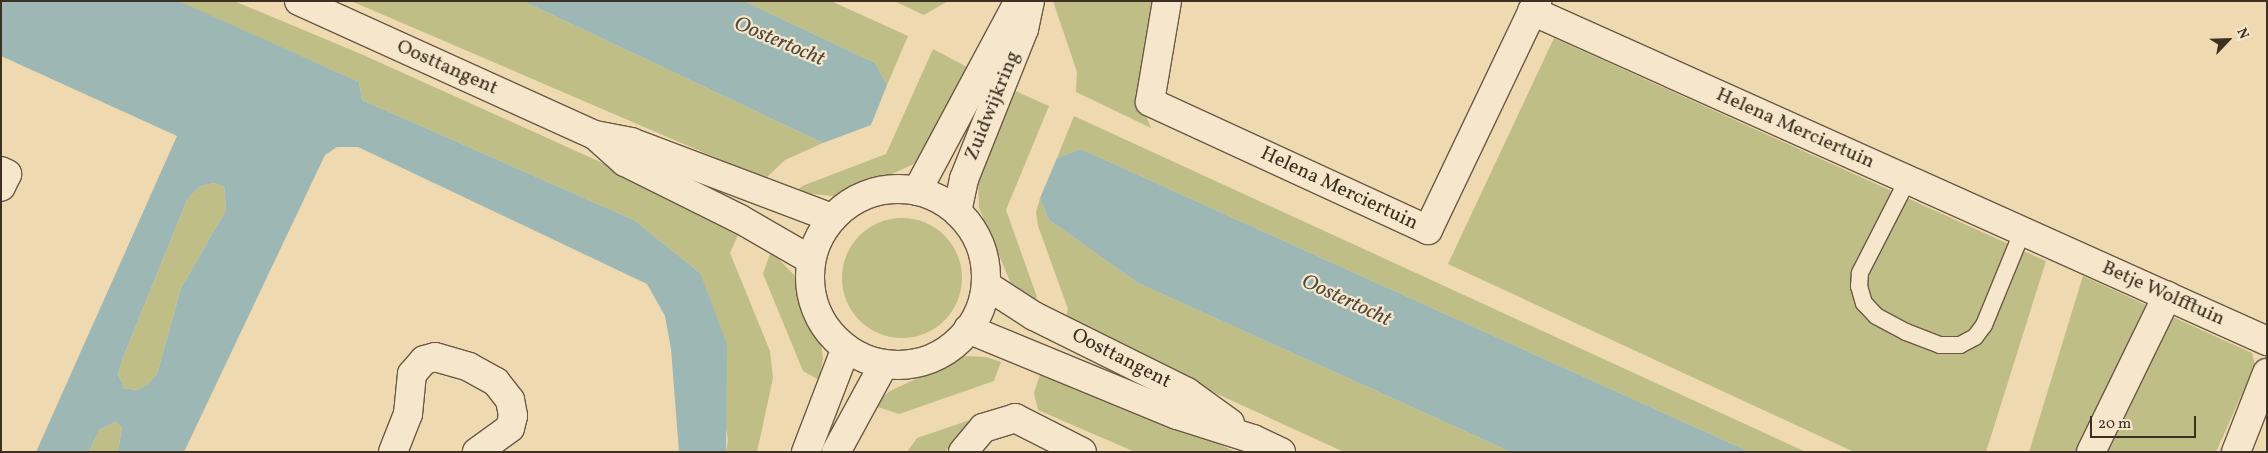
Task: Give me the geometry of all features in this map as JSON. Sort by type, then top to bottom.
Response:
[{"type":"street","name":"Oosttangent","points":[[299,1],[595,135],[631,142],[832,218]]},
{"type":"street","name":"Zuidwijkring","points":[[917,192],[966,96],[1019,1]]},
{"type":"street","name":"Zuidwijkring","points":[[957,212],[964,179],[1024,28],[1030,1]]},
{"type":"street","name":"Helena Merciertuin","points":[[1167,1],[1150,102],[1428,230],[1534,6],[2058,247]]},
{"type":"street","name":"Oosttangent","points":[[595,135],[625,162],[740,219],[811,260]]},
{"type":"street","points":[[1,171],[7,174],[1,187]]},
{"type":"street","points":[[905,188],[917,192],[931,195],[957,212],[973,231],[984,257],[986,285],[979,312],[968,329],[943,353],[919,363],[884,364],[865,359],[846,348],[821,322],[811,295],[811,260],[818,238],[832,218],[854,200],[879,190],[905,188]]},
{"type":"street","name":"Betje Wolfftuin","points":[[2058,247],[2267,341]]},
{"type":"street","name":"Oosttangent","points":[[986,285],[1034,316],[1187,392],[1253,439]]},
{"type":"street","points":[[2091,452],[2167,296]]},
{"type":"street","name":"Oosttangent","points":[[968,329],[1177,415],[1253,439],[1281,452]]},
{"type":"street","points":[[806,452],[846,348]]},
{"type":"street","points":[[393,452],[408,414],[412,374],[424,360],[435,357],[470,367],[496,382],[510,400],[513,416],[510,428],[478,452]]},
{"type":"street","points":[[836,452],[884,364]]},
{"type":"street","points":[[2236,452],[2267,373]]},
{"type":"street","points":[[963,452],[983,428],[1015,418],[1082,452]]},
{"type":"lane","points":[[1908,179],[1860,273],[1859,286],[1864,303],[1876,316],[1906,332],[1940,345],[1960,345],[1975,337],[1984,325],[2022,230]]},
{"type":"shaded area","points":[[177,1],[234,1],[361,54],[742,226],[730,253],[770,351],[773,378],[757,452],[726,452],[728,440],[700,273],[634,220],[362,100],[359,82]]},
{"type":"shaded area","points":[[351,1],[523,1],[823,143],[785,160],[765,179]]},
{"type":"shaded area","points":[[744,1],[831,1],[908,36],[887,85],[875,63]]},
{"type":"shaded area","points":[[894,1],[948,1],[924,15]]},
{"type":"shaded area","points":[[1053,1],[1152,1],[1137,94],[1151,128],[1076,92],[1077,72]]},
{"type":"shaded area","points":[[1554,38],[2046,261],[1986,452],[1854,452],[1448,264]]},
{"type":"shaded area","points":[[933,49],[969,68],[914,164],[840,197],[797,192],[802,186],[886,154]]},
{"type":"shaded area","points":[[1013,90],[1049,106],[1006,210],[1037,297],[1033,301],[1012,286],[979,208],[978,180]]},
{"type":"shaded area","points":[[1074,116],[1806,452],[1750,452],[1081,149],[1057,158]]},
{"type":"shaded area","points":[[213,183],[224,186],[226,210],[181,288],[157,374],[147,385],[136,390],[124,388],[118,374],[122,360],[187,200],[199,187]]},
{"type":"shaded area","points":[[1040,198],[1049,220],[1138,283],[1511,452],[1344,452],[1064,324],[1068,309],[1038,226],[1036,212]]},
{"type":"shaded area","points":[[902,218],[925,222],[945,235],[958,255],[962,278],[958,301],[945,321],[925,334],[902,338],[879,334],[859,321],[846,301],[842,278],[846,255],[859,235],[879,222]]},
{"type":"shaded area","points":[[771,251],[795,276],[821,342],[823,359],[819,380],[803,371],[763,274]]},
{"type":"shaded area","points":[[2083,276],[2252,353],[2255,365],[2216,452],[2029,452]]},
{"type":"shaded area","points":[[966,356],[986,357],[1001,362],[994,381],[899,414],[878,407],[878,401],[890,391]]},
{"type":"shaded area","points":[[1043,365],[1236,452],[1135,452],[1038,410],[1034,393]]},
{"type":"shaded area","points":[[973,419],[945,452],[907,452],[917,438]]},
{"type":"shaded area","points":[[115,422],[122,427],[118,452],[89,452],[99,430]]},
{"type":"water","points":[[1,1],[181,2],[359,82],[362,100],[634,220],[700,273],[727,345],[726,452],[679,452],[671,349],[665,316],[647,284],[358,147],[337,147],[325,155],[184,452],[118,452],[122,427],[115,422],[99,430],[89,452],[36,452],[177,136],[1,56]],"holes":[[[213,183],[224,186],[226,210],[181,288],[157,374],[147,385],[136,390],[124,388],[118,374],[122,360],[187,200],[199,187]]]},
{"type":"water","name":"Oostertocht","points":[[523,1],[744,1],[875,63],[887,85],[871,125],[823,143]]},
{"type":"water","name":"Oostertocht","points":[[1081,149],[1750,452],[1511,452],[1138,283],[1049,220],[1040,198],[1057,158]]}]
